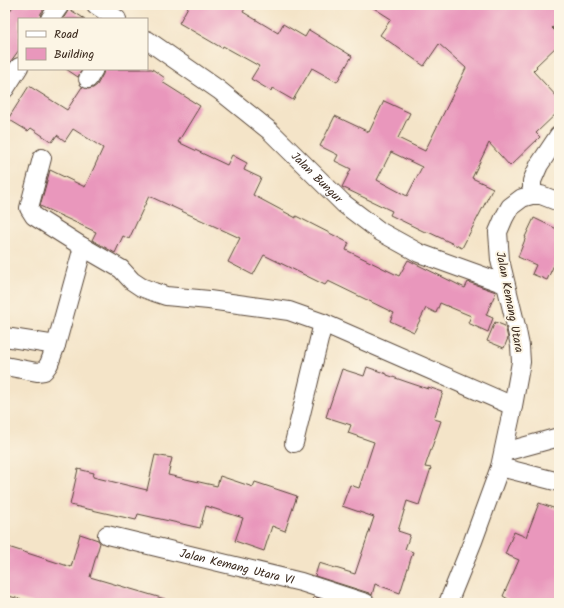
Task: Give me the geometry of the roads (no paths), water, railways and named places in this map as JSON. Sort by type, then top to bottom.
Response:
[{"type":"street","points":[[51,18],[60,5]]},
{"type":"street","points":[[96,5],[116,18]]},
{"type":"street","name":"Jalan Bungur","points":[[148,41],[219,90],[270,131],[344,204],[381,232],[419,253],[506,284]]},
{"type":"street","points":[[5,89],[18,70]]},
{"type":"street","points":[[559,135],[539,165],[532,181],[532,196],[541,195],[559,202]]},
{"type":"street","points":[[42,158],[29,208],[34,216],[121,269],[141,287],[166,296],[209,300],[289,311],[323,323],[513,406]]},
{"type":"street","name":"Jalan Kemang Utara","points":[[452,601],[502,460],[521,362],[520,346],[500,260],[498,232],[510,207],[522,198],[532,196]]},
{"type":"street","points":[[5,366],[37,372],[44,371],[49,364],[56,345],[83,247]]},
{"type":"street","points":[[294,443],[323,323]]},
{"type":"street","points":[[5,338],[56,345]]},
{"type":"street","points":[[502,460],[559,438]]},
{"type":"street","points":[[502,460],[559,482]]},
{"type":"street","name":"Jalan Kemang Utara VI","points":[[107,535],[301,582],[366,603]]}]
